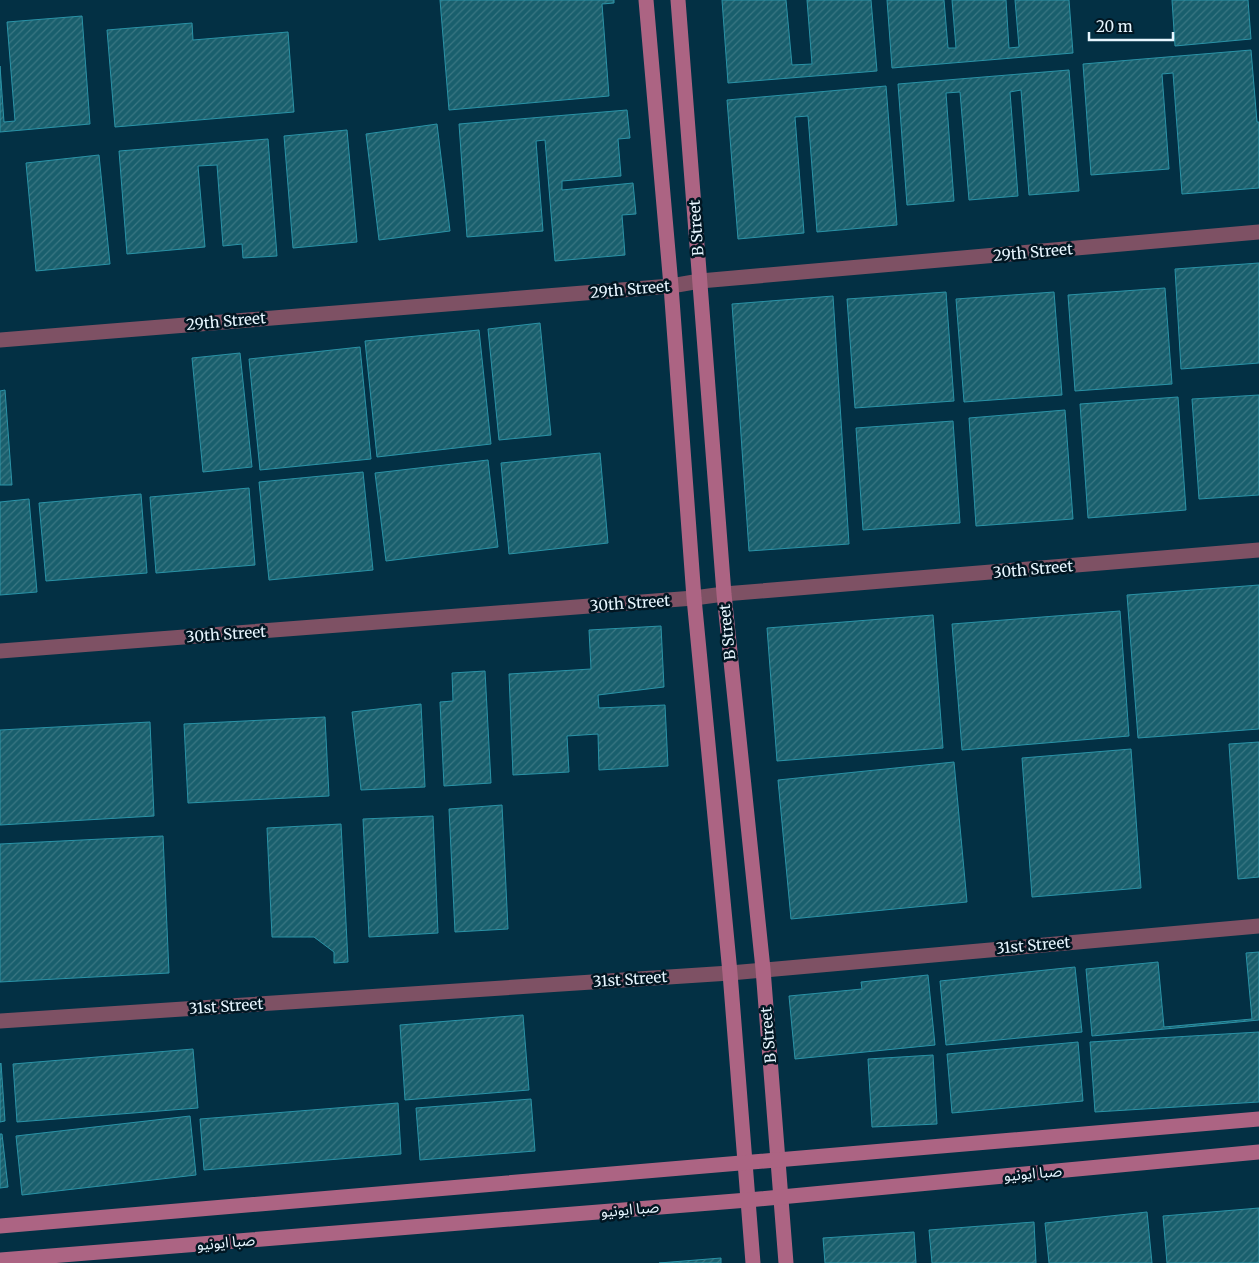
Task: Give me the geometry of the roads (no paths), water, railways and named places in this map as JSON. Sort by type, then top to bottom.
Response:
[{"type":"street","name":"B Street","points":[[646,0],[671,286],[694,598],[730,973],[753,1263]]},
{"type":"street","name":"B Street","points":[[678,0],[724,594],[763,969],[786,1263]]},
{"type":"street","name":"29th Street","points":[[0,340],[671,286],[1259,232]]},
{"type":"street","name":"30th Street","points":[[0,651],[694,598],[1259,550]]},
{"type":"street","name":"31st Street","points":[[0,1021],[730,973],[1259,926]]},
{"type":"street","points":[[0,1226],[1259,1119]]},
{"type":"street","name":"صبا ایونیو","points":[[0,1260],[748,1200],[1259,1152]]}]
